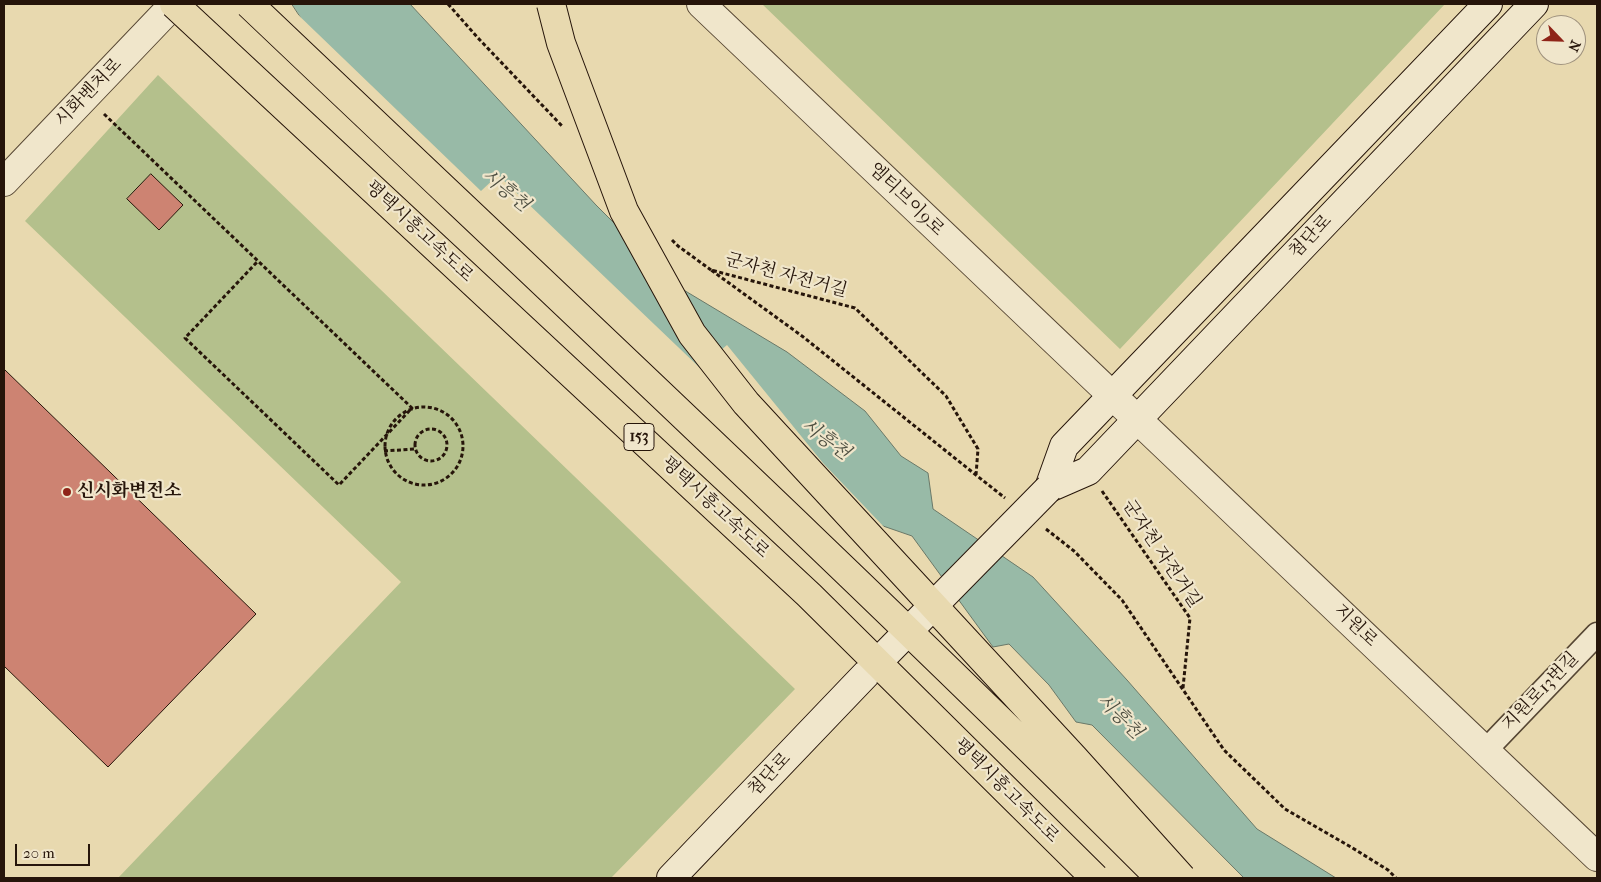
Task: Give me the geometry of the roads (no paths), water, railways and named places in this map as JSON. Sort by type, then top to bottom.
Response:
[{"type":"highway","name":"평택시흥고속도로","points":[[173,4],[809,595],[1095,878]]},
{"type":"highway","name":"153","points":[[249,4],[729,459],[1160,878]]},
{"type":"highway","points":[[552,4],[561,43],[624,211],[692,334],[746,403],[1074,758],[1182,878]]},
{"type":"main road","name":"시화벤처로","points":[[4,182],[173,4]]},
{"type":"main road","name":"엠티브이9로","points":[[700,4],[1112,396]]},
{"type":"main road","name":"첨단로","points":[[1049,488],[1064,446],[1488,4]]},
{"type":"main road","name":"첨단로","points":[[671,878],[869,671],[1049,488],[1088,471],[1534,4]]},
{"type":"main road","name":"지원로","points":[[1112,396],[1597,857]]},
{"type":"street","name":"지원로13번길","points":[[1486,751],[1597,634]]},
{"type":"water","name":"시흥천","points":[[292,4],[410,4],[596,205],[677,286],[787,352],[865,411],[901,456],[928,473],[933,509],[1033,577],[1127,680],[1257,829],[1336,878],[1244,878],[1092,725],[1076,722],[1049,685],[1009,644],[993,647],[912,536],[857,517],[365,116]]},
{"type":"place","name":"신시화변전소","points":[[67,492]]}]
